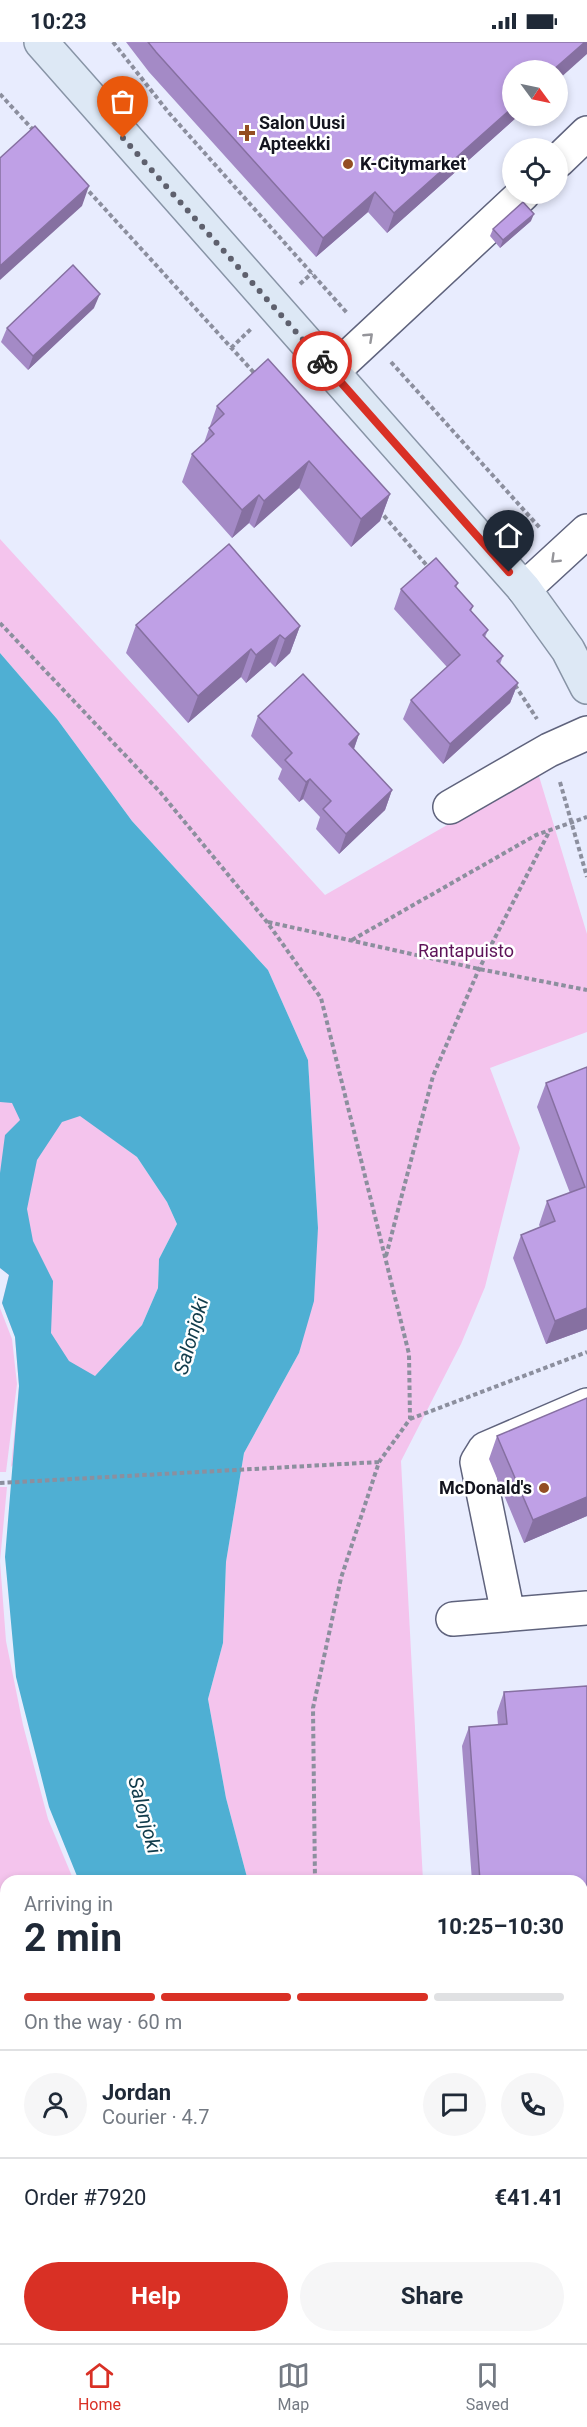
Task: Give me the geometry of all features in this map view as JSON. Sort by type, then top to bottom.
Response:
[{"type":"main road","points":[[41,42],[524,589],[568,650],[587,687]]},
{"type":"street","points":[[568,151],[587,133]]},
{"type":"street","points":[[332,372],[512,204]]},
{"type":"street","points":[[524,589],[587,531]]},
{"type":"street","points":[[450,807],[549,750],[587,733]]},
{"type":"street","points":[[508,1614],[477,1462],[485,1449],[587,1405]]},
{"type":"street","points":[[453,1619],[587,1608]]},
{"type":"path","points":[[0,94],[40,138]]},
{"type":"path","points":[[80,182],[262,383]]},
{"type":"path","points":[[372,503],[432,572]]},
{"type":"path","points":[[0,622],[160,792],[267,922],[321,998],[409,1354],[410,1419]]},
{"type":"path","points":[[511,679],[542,726]]},
{"type":"path","points":[[557,774],[587,877]]},
{"type":"path","points":[[352,940],[536,835],[587,817]]},
{"type":"path","points":[[385,1257],[433,1076],[479,969],[550,830]]},
{"type":"path","points":[[267,922],[479,969],[587,990]]},
{"type":"path","points":[[315,1875],[313,1708],[342,1578],[379,1462],[410,1419],[587,1352]]},
{"type":"path","points":[[0,1484],[379,1462]]},
{"type":"green space","name":"Rantapuisto","points":[[0,539],[325,895],[538,773],[587,934],[587,1032],[490,1068],[520,1148],[485,1287],[461,1344],[401,1461],[423,1875],[246,1875],[226,1798],[208,1699],[223,1643],[226,1562],[244,1453],[299,1353],[318,1228],[308,1060],[268,970],[132,821],[57,719],[0,653]]},
{"type":"green space","points":[[0,1074],[80,1115],[137,1157],[167,1202],[177,1224],[159,1259],[158,1288],[142,1325],[11,1467],[19,1386],[15,1337],[2,1303],[9,1275],[0,1268]]},
{"type":"green space","points":[[0,1308],[12,1339],[17,1384],[6,1472],[0,1472]]},
{"type":"green space","points":[[0,1487],[7,1487],[0,1561]]},
{"type":"green space","points":[[0,1561],[6,1641],[23,1725],[48,1819],[71,1875],[0,1875]]},
{"type":"water","name":"Salonjoki","points":[[0,653],[57,719],[132,821],[268,970],[308,1060],[318,1228],[314,1301],[299,1353],[244,1453],[226,1562],[223,1643],[208,1699],[226,1798],[246,1875],[77,1875],[49,1807],[16,1677],[5,1557],[19,1386],[15,1337],[2,1303],[9,1275],[0,1268],[0,1173],[5,1135],[20,1120],[12,1103],[0,1102]],"holes":[[[80,1116],[137,1157],[167,1202],[177,1224],[159,1259],[158,1288],[142,1325],[95,1376],[69,1361],[51,1333],[53,1281],[33,1241],[27,1209],[37,1160],[62,1122]]]},
{"type":"building","name":"K-Citymarket","points":[[148,42],[585,42],[564,60],[502,60],[502,117],[394,213],[375,192],[323,238]]},
{"type":"building","points":[[35,126],[89,186],[0,266],[0,158]]},
{"type":"building","points":[[521,204],[525,204],[534,214],[503,240],[493,229]]},
{"type":"building","points":[[73,265],[100,294],[33,356],[7,328]]},
{"type":"building","points":[[268,359],[390,494],[361,519],[309,461],[264,501],[259,495],[242,510],[192,454],[214,434],[209,428],[224,414],[217,406]]},
{"type":"building","points":[[229,544],[300,626],[285,639],[280,635],[256,655],[251,649],[198,696],[136,625]]},
{"type":"building","points":[[436,558],[458,583],[455,586],[473,606],[470,610],[488,630],[483,635],[503,656],[497,661],[518,683],[450,744],[411,700],[460,655],[401,589]]},
{"type":"building","points":[[303,674],[359,734],[349,744],[392,790],[346,834],[323,809],[331,801],[310,779],[306,782],[285,760],[292,753],[258,716]]},
{"type":"building","points":[[587,1067],[587,1308],[555,1321],[521,1235],[555,1221],[547,1201],[585,1187],[546,1083]]},
{"type":"building","name":"McDonald's","points":[[587,1398],[587,1497],[533,1520],[497,1436]]},
{"type":"building","points":[[587,1686],[587,1875],[480,1875],[469,1727],[507,1724],[504,1692]]},
{"type":"way so far","points":[[123,138],[322,361]]},
{"type":"place","name":"Salon Uusi Apteekki","points":[[247,133]]},
{"type":"place","name":"K-Citymarket","points":[[348,164]]},
{"type":"place","name":"McDonald's","points":[[544,1488]]},
{"type":"route","points":[[322,361],[509,572]]}]
